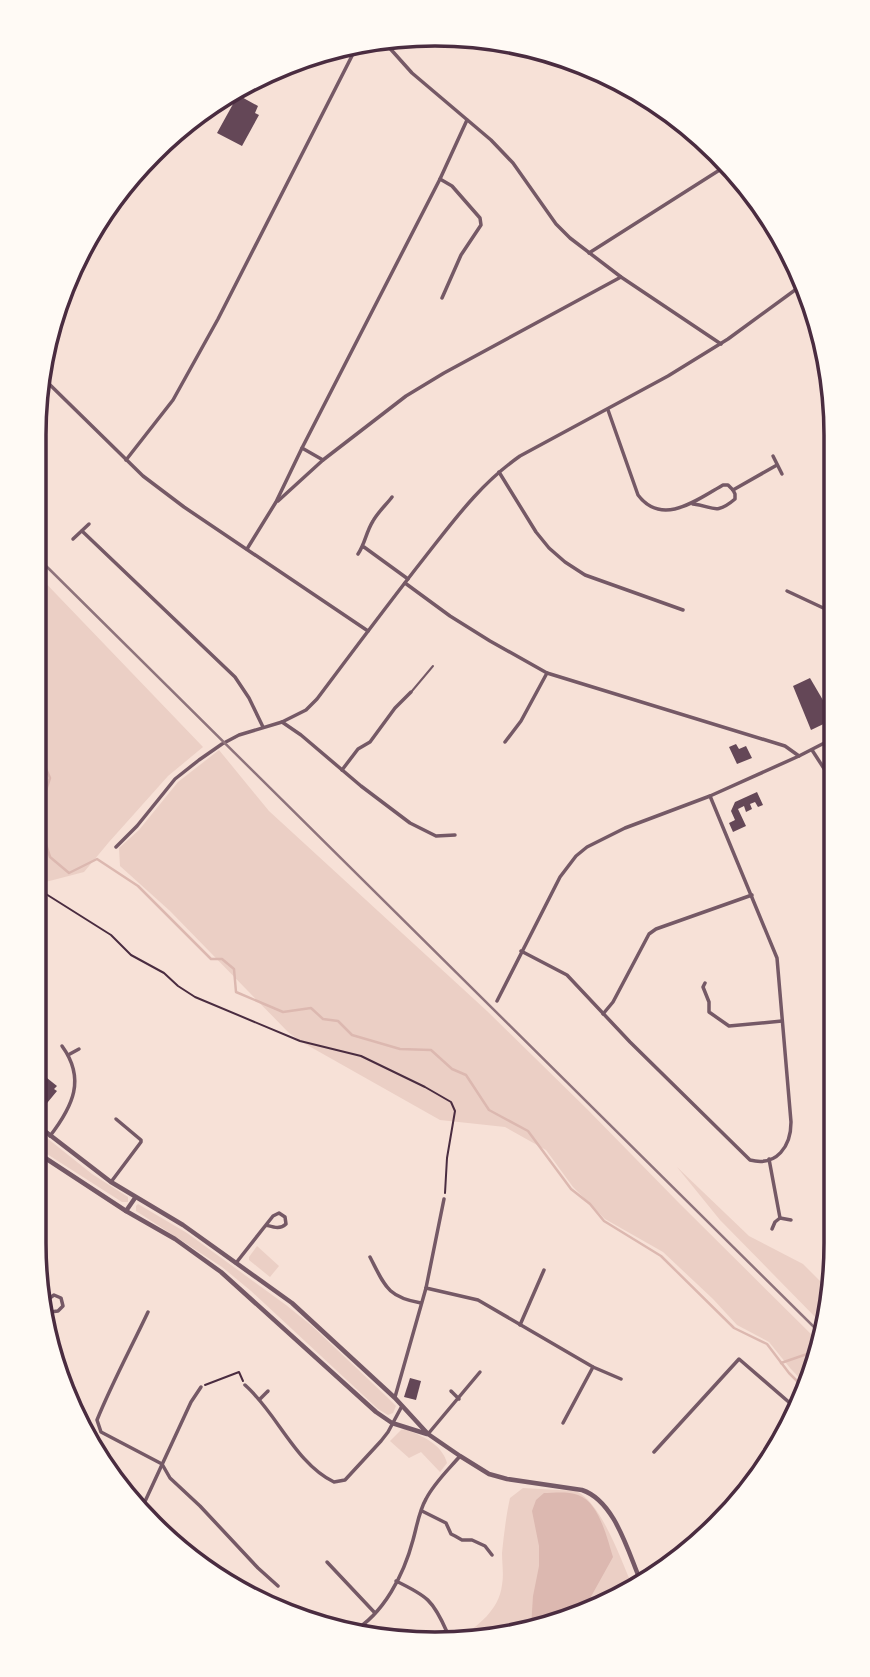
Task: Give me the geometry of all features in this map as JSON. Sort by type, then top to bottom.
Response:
[{"type":"street","points":[[390,48],[412,73],[491,139],[513,163],[570,238],[621,277],[721,344]]},
{"type":"street","points":[[126,460],[173,400],[224,307],[353,55]]},
{"type":"street","points":[[247,549],[276,502],[440,179],[467,120]]},
{"type":"street","points":[[589,253],[720,170]]},
{"type":"street","points":[[440,179],[452,186],[480,218],[481,225],[461,255],[442,298]]},
{"type":"street","points":[[276,502],[323,460],[406,396],[621,277]]},
{"type":"street","points":[[116,847],[175,779],[222,744],[239,735],[282,722],[306,710],[474,495],[499,472],[520,456],[608,410],[721,344],[796,289]]},
{"type":"street","points":[[49,384],[143,476],[184,507],[368,631]]},
{"type":"street","points":[[608,410],[640,499],[653,507],[668,511],[690,503],[723,485],[728,485],[735,494],[735,499],[718,509],[690,503]]},
{"type":"street","points":[[302,448],[323,460]]},
{"type":"street","points":[[773,456],[782,474]]},
{"type":"street","points":[[733,490],[777,465]]},
{"type":"street","points":[[499,472],[536,532],[565,562],[585,575],[683,610]]},
{"type":"street","points":[[358,554],[364,547],[366,535],[374,519],[392,497]]},
{"type":"street","points":[[74,539],[89,524]]},
{"type":"street","points":[[82,531],[234,677],[249,698],[263,727]]},
{"type":"street","points":[[364,547],[450,616],[547,673],[785,746],[799,756]]},
{"type":"street","points":[[787,591],[824,608]]},
{"type":"street","points":[[505,742],[521,721],[547,673]]},
{"type":"street","points":[[342,770],[358,749],[370,743],[395,708],[411,692]]},
{"type":"street","points":[[282,722],[410,823],[436,836],[455,835]]},
{"type":"street","points":[[497,1001],[559,877],[587,847],[625,828],[710,796],[824,743]]},
{"type":"street","points":[[812,750],[824,769]]},
{"type":"street","points":[[521,951],[567,975],[751,1160],[769,1159],[778,1155],[784,1150],[791,1134],[777,958],[710,796]]},
{"type":"street","points":[[603,1014],[613,1002],[649,934],[656,929],[752,895]]},
{"type":"street","points":[[705,983],[703,987],[709,1002],[709,1012],[729,1026],[782,1021]]},
{"type":"street","points":[[50,1136],[69,1107],[74,1089],[75,1076],[62,1045]]},
{"type":"street","points":[[68,1055],[79,1049]]},
{"type":"street","points":[[111,1182],[141,1142],[116,1119]]},
{"type":"street","points":[[46,1133],[111,1182],[183,1225],[292,1303],[395,1398],[428,1434],[460,1457],[489,1474],[507,1479],[573,1488],[590,1493],[604,1505],[615,1521],[638,1574]]},
{"type":"street","points":[[46,1159],[126,1211],[175,1239],[221,1272],[376,1412],[392,1423],[428,1434]]},
{"type":"street","points":[[769,1159],[780,1218]]},
{"type":"street","points":[[126,1211],[135,1198]]},
{"type":"street","points":[[395,1398],[426,1288],[444,1199]]},
{"type":"street","points":[[236,1263],[266,1225],[277,1213],[286,1219],[286,1224],[280,1228],[266,1225]]},
{"type":"street","points":[[772,1229],[780,1218],[791,1220]]},
{"type":"street","points":[[370,1257],[385,1285],[395,1295],[404,1300],[421,1303]]},
{"type":"street","points":[[520,1325],[544,1270]]},
{"type":"street","points":[[426,1288],[478,1300],[593,1367],[621,1379]]},
{"type":"street","points":[[50,1298],[54,1295],[61,1298],[63,1306],[58,1311],[52,1312]]},
{"type":"street","points":[[148,1312],[97,1420],[101,1432],[162,1464],[170,1478],[200,1506],[258,1569],[278,1586]]},
{"type":"street","points":[[654,1452],[739,1359],[789,1403]]},
{"type":"street","points":[[563,1423],[593,1367]]},
{"type":"street","points":[[428,1434],[480,1372]]},
{"type":"street","points":[[245,1385],[260,1399],[309,1463],[334,1482],[345,1480],[361,1464],[388,1432],[402,1406]]},
{"type":"street","points":[[145,1502],[191,1402],[201,1387]]},
{"type":"street","points":[[260,1399],[268,1391]]},
{"type":"street","points":[[451,1391],[459,1399]]},
{"type":"street","points":[[364,1625],[389,1595],[409,1556],[426,1498],[460,1457]]},
{"type":"street","points":[[422,1511],[446,1523],[451,1534],[485,1546],[492,1555]]},
{"type":"street","points":[[327,1562],[375,1613]]},
{"type":"street","points":[[396,1581],[425,1596],[436,1608],[447,1632]]},
{"type":"lane","points":[[411,692],[433,666]]},
{"type":"path","points":[[46,895],[111,935],[131,955],[164,973],[195,997],[300,1041],[361,1056],[451,1102],[455,1111],[447,1158],[444,1199]]},
{"type":"path","points":[[201,1387],[239,1372],[245,1385]]},
{"type":"shaded area","points":[[46,583],[203,747],[168,776],[84,872],[46,882]]},
{"type":"shaded area","points":[[219,750],[269,811],[487,1011],[813,1336],[800,1378],[769,1342],[737,1325],[663,1252],[605,1219],[573,1187],[546,1150],[505,1127],[440,1120],[288,1032],[170,911],[120,866],[119,848],[139,830],[178,782]]},
{"type":"shaded area","points":[[46,1137],[92,1174],[128,1197],[128,1202],[122,1202],[46,1153]]},
{"type":"shaded area","points":[[677,1167],[749,1236],[803,1264],[822,1283],[817,1319],[720,1220]]},
{"type":"shaded area","points":[[138,1204],[187,1233],[312,1326],[396,1406],[393,1413],[388,1415],[378,1409],[222,1267],[136,1211]]},
{"type":"shaded area","points":[[257,1246],[279,1266],[270,1277],[249,1260]]},
{"type":"shaded area","points":[[405,1429],[424,1438],[441,1451],[447,1463],[440,1472],[421,1452],[409,1458],[390,1441]]},
{"type":"shaded area","points":[[523,1488],[576,1491],[594,1507],[602,1520],[630,1579],[560,1611],[511,1624],[470,1630],[492,1610],[500,1594],[503,1581],[502,1553],[510,1498]]},
{"type":"shaded area","points":[[544,1493],[569,1493],[585,1499],[597,1513],[613,1557],[589,1599],[532,1619],[539,1566],[539,1546],[532,1511],[536,1500]]},
{"type":"building","points":[[242,97],[258,106],[255,113],[259,115],[242,146],[217,133],[234,101]]},
{"type":"building","points":[[810,678],[824,702],[824,724],[811,730],[793,686]]},
{"type":"building","points":[[736,744],[739,749],[746,746],[752,758],[737,764],[729,747]]},
{"type":"building","points":[[757,792],[763,805],[758,807],[755,802],[750,804],[752,809],[746,812],[744,806],[738,809],[746,826],[733,832],[729,823],[735,820],[731,811],[735,802]]},
{"type":"building","points":[[47,1078],[57,1086],[54,1089],[57,1091],[46,1104]]},
{"type":"building","points":[[410,1378],[421,1381],[416,1400],[404,1397]]},
{"type":"waterway","points":[[46,769],[50,778],[46,790]]},
{"type":"waterway","points":[[46,845],[50,857],[69,873],[97,859],[138,886],[211,959],[222,959],[234,969],[236,992],[283,1012],[311,1008],[323,1019],[338,1021],[352,1035],[400,1049],[431,1050],[452,1069],[466,1075],[489,1110],[528,1131],[571,1189],[590,1204],[604,1221],[661,1256],[734,1328],[767,1344],[798,1382]]},
{"type":"waterway","points":[[781,1363],[808,1354]]},
{"type":"railway","points":[[46,566],[815,1328]]}]
